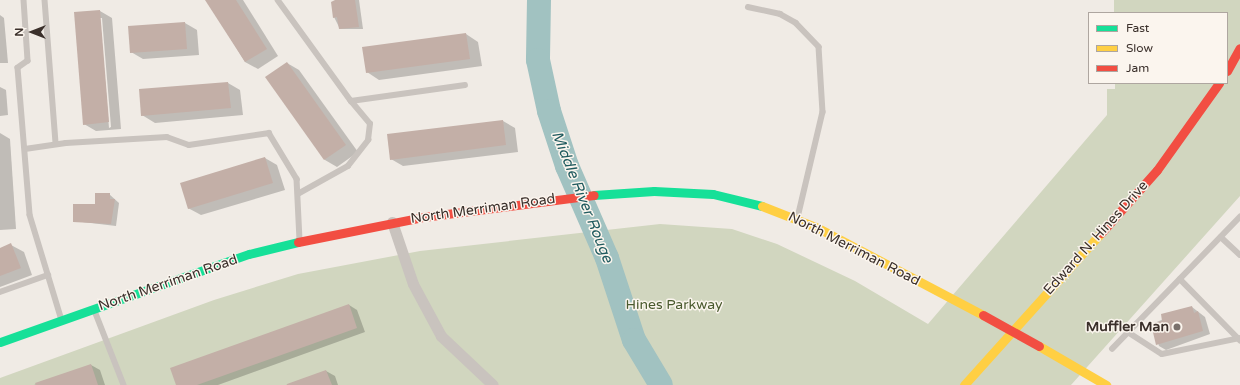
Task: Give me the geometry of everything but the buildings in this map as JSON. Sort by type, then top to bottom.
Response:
[{"type":"main road","points":[[1228,69],[1240,48]]},
{"type":"main road","name":"Edward N. Hines Drive","points":[[964,385],[1157,170],[1218,84]]},
{"type":"main road","name":"North Merriman Road","points":[[0,342],[249,254],[300,241],[392,222],[606,193],[713,194],[798,218],[982,315],[1106,385]]},
{"type":"street","points":[[392,222],[412,284],[437,329],[493,385]]},
{"type":"lane","points":[[24,0],[28,60],[18,68],[30,215],[62,320]]},
{"type":"lane","points":[[45,0],[56,144]]},
{"type":"lane","points":[[278,0],[351,101],[370,124],[368,140],[348,166],[298,194]]},
{"type":"lane","points":[[748,7],[780,14],[796,23],[819,47],[823,112],[798,218]]},
{"type":"lane","points":[[351,101],[465,85]]},
{"type":"lane","points":[[25,149],[56,144],[167,137],[189,145],[269,133],[297,179],[300,241]]},
{"type":"lane","points":[[1112,349],[1240,217]]},
{"type":"lane","points":[[1221,237],[1240,255]]},
{"type":"lane","points":[[0,292],[48,274]]},
{"type":"lane","points":[[1180,279],[1240,339]]},
{"type":"lane","points":[[94,308],[124,385]]},
{"type":"lane","points":[[1128,332],[1162,354],[1240,339]]},
{"type":"green space","name":"Hines Parkway","points":[[1114,0],[1240,0],[1240,196],[1071,385],[0,385],[0,378],[214,300],[298,274],[420,251],[660,224],[732,229],[777,244],[855,281],[928,324],[1107,115],[1107,89],[1115,89],[1115,84],[1228,84],[1228,12],[1114,12]]},
{"type":"waterway","name":"Middle River Rouge","points":[[539,0],[538,60],[549,111],[567,166],[607,258],[634,340],[661,385]]},
{"type":"traffic: fast","points":[[594,195],[654,191],[713,194],[762,206]]},
{"type":"traffic: fast","points":[[0,342],[249,254],[298,242]]},
{"type":"traffic: slow","points":[[762,206],[818,228],[983,315]]},
{"type":"traffic: slow","points":[[964,385],[1101,233]]},
{"type":"traffic: slow","points":[[1039,346],[1106,385]]},
{"type":"traffic: jam","points":[[1228,69],[1240,48]]},
{"type":"traffic: jam","points":[[1101,233],[1157,170],[1218,84]]},
{"type":"traffic: jam","points":[[298,242],[423,217],[594,195]]},
{"type":"traffic: jam","points":[[983,315],[1039,346]]},
{"type":"place","name":"Muffler Man","points":[[1177,327]]}]
